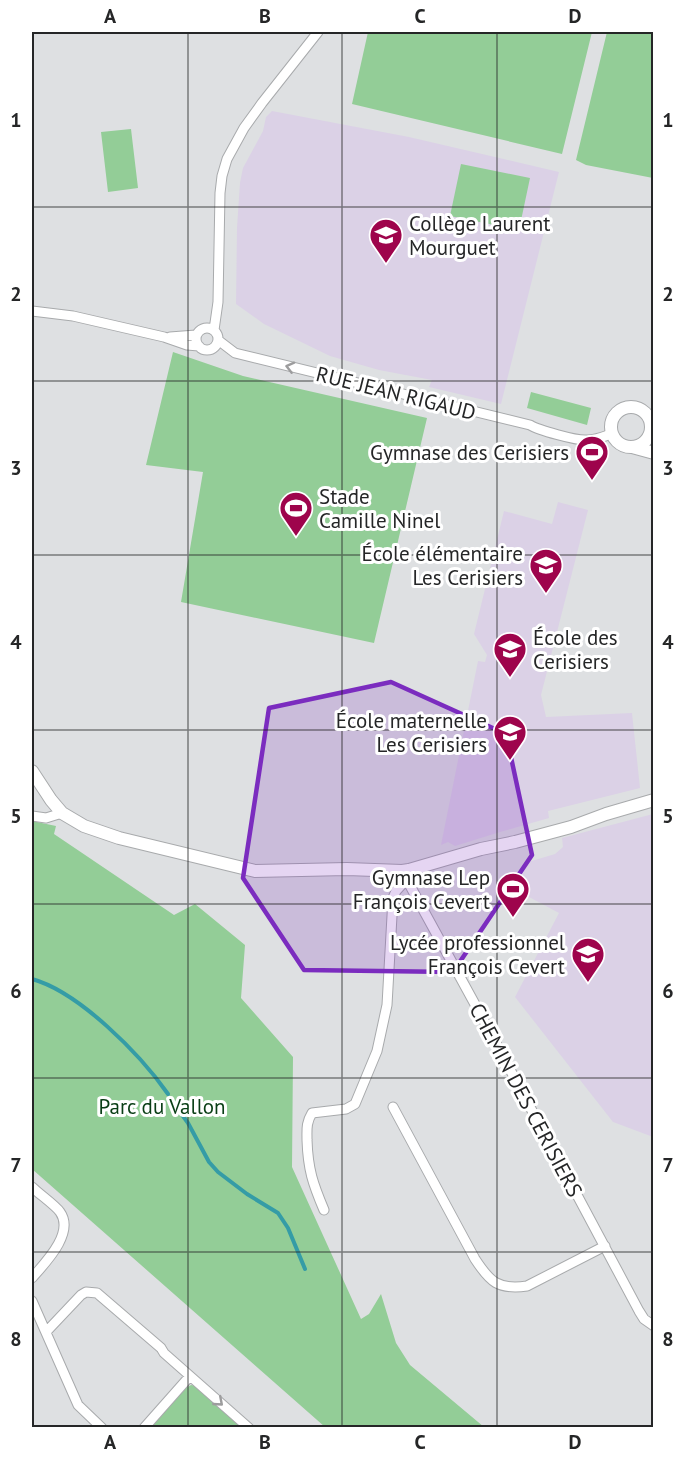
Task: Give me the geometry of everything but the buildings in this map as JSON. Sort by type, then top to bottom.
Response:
[{"type":"street","points":[[214,330],[218,302],[220,193],[227,159],[244,128],[318,32]]},
{"type":"street","points":[[199,346],[196,341],[198,332],[218,302]]},
{"type":"street","points":[[32,311],[73,316],[164,337],[203,349],[212,349],[218,340],[214,330],[207,327],[198,332],[164,337]]},
{"type":"street","name":"RUE JEAN RIGAUD","points":[[218,340],[235,353],[530,425],[537,429],[579,439],[595,439],[611,434]]},
{"type":"street","points":[[632,447],[652,438],[648,417],[641,410],[630,407],[619,410],[615,414],[610,425],[611,434],[621,445],[654,453]]},
{"type":"street","points":[[32,771],[62,813],[84,826],[119,838],[255,871],[347,869],[404,876],[481,849],[571,827],[654,800]]},
{"type":"street","points":[[32,816],[46,818],[62,813]]},
{"type":"street","points":[[324,1210],[310,1176],[307,1122],[312,1113],[346,1109],[355,1104],[377,1052],[387,1005],[393,898],[404,876]]},
{"type":"street","name":"CHEMIN DES CERISIERS","points":[[404,876],[483,1018],[639,1311],[644,1319],[654,1326]]},
{"type":"street","points":[[393,1107],[475,1259],[491,1280],[502,1286],[513,1288],[527,1286],[604,1246]]},
{"type":"street","points":[[32,1187],[61,1213],[64,1226],[60,1241],[52,1255],[32,1278]]},
{"type":"street","points":[[46,1332],[81,1295],[86,1292],[97,1293],[249,1428]]},
{"type":"street","points":[[32,1301],[78,1405],[102,1428]]},
{"type":"street","points":[[144,1428],[190,1376]]},
{"type":"highlighted area","points":[[391,682],[506,734],[532,855],[453,972],[304,970],[243,878],[269,708]]},
{"type":"shaded area","name":"Collège Laurent Mourguet","points":[[272,111],[409,137],[559,172],[501,404],[429,387],[432,380],[379,370],[330,356],[264,324],[236,304],[240,183],[243,168],[263,131],[266,117]]},
{"type":"shaded area","name":"École des Cerisiers","points":[[558,502],[588,510],[541,695],[546,717],[632,713],[640,788],[548,811],[549,818],[455,846],[448,842],[441,845],[478,661],[485,662],[487,655],[474,634],[504,511],[552,524]]},
{"type":"shaded area","name":"Lycée professionnel François Cevert","points":[[654,814],[653,1137],[613,1122],[515,997],[559,913],[516,890],[525,863],[555,854],[563,847],[562,838]]},
{"type":"green space","points":[[368,32],[592,32],[562,154],[352,104]]},
{"type":"green space","points":[[607,32],[653,32],[653,178],[586,165],[576,160]]},
{"type":"green space","points":[[131,129],[138,188],[108,192],[101,132]]},
{"type":"green space","points":[[461,164],[530,178],[519,230],[450,216]]},
{"type":"green space","name":"Stade Camille Ninel","points":[[173,352],[243,376],[427,418],[374,643],[181,602],[203,472],[146,465]]},
{"type":"green space","points":[[531,392],[591,408],[587,425],[527,408]]},
{"type":"green space","name":"Parc du Vallon","points":[[32,821],[56,826],[54,834],[174,915],[195,904],[245,945],[241,998],[293,1057],[292,1167],[361,1319],[369,1314],[381,1294],[396,1343],[410,1365],[484,1427],[325,1427],[32,1169]]},
{"type":"green space","points":[[191,1385],[196,1386],[238,1423],[235,1428],[150,1428],[184,1389]]},
{"type":"waterway","points":[[32,979],[69,997],[107,1026],[142,1061],[168,1094]]},
{"type":"waterway","points":[[180,1112],[209,1162],[218,1172],[247,1194],[278,1213],[288,1228],[305,1269]]},
{"type":"place","name":"Collège Laurent Mourguet","points":[[386,264]]},
{"type":"place","name":"Gymnase des Cerisiers","points":[[592,481]]},
{"type":"place","name":"Stade Camille Ninel","points":[[296,537]]},
{"type":"place","name":"École élémentaire Les Cerisiers","points":[[546,594]]},
{"type":"place","name":"École des Cerisiers","points":[[510,678]]},
{"type":"place","name":"École maternelle Les Cerisiers","points":[[510,761]]},
{"type":"place","name":"Gymnase Lep François Cevert","points":[[513,918]]},
{"type":"place","name":"Lycée professionnel François Cevert","points":[[588,983]]}]
